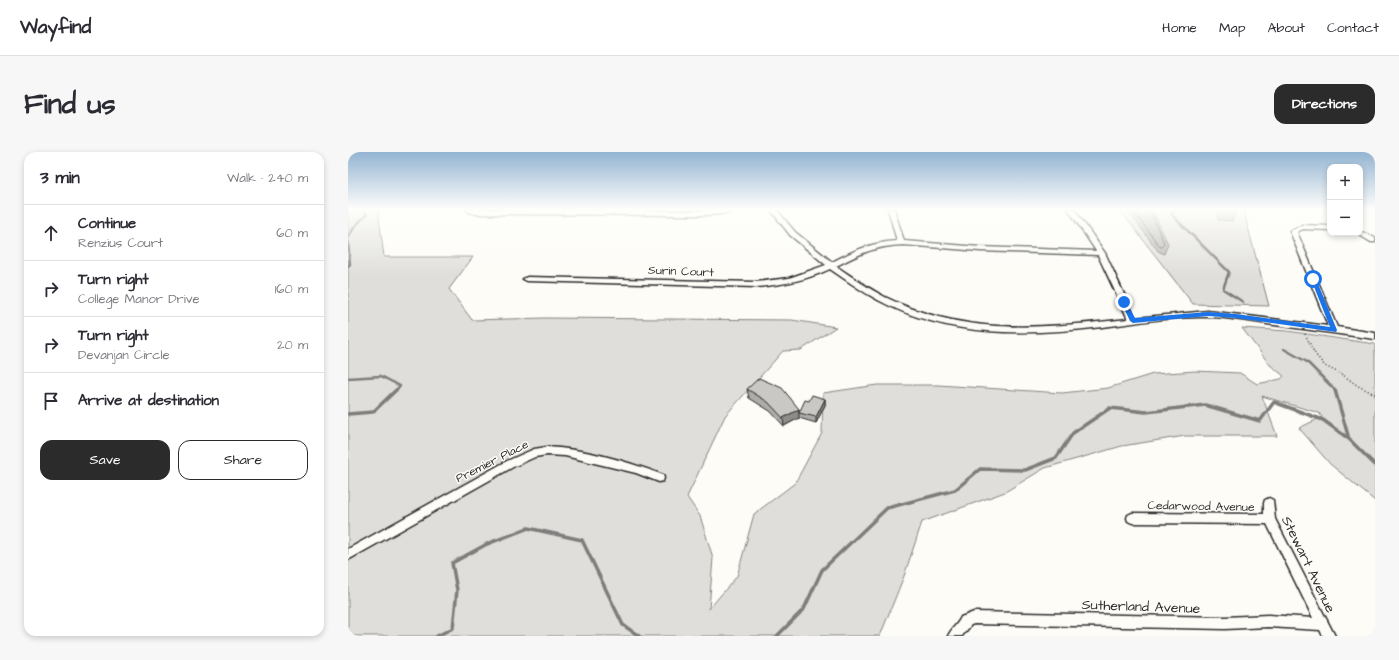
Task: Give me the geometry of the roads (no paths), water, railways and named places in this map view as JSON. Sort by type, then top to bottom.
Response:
[{"type":"street","points":[[791,232],[832,266],[865,290],[904,310],[928,318],[969,328],[1045,330],[1208,314],[1236,316],[1375,336]]},
{"type":"street","points":[[898,232],[901,243]]},
{"type":"street","points":[[1087,232],[1102,253],[1133,321]]},
{"type":"street","points":[[1293,232],[1334,330]]},
{"type":"street","points":[[1363,235],[1374,240]]},
{"type":"street","name":"Surin Court","points":[[527,279],[763,285],[800,278],[832,266],[866,249],[880,245],[901,243],[1005,250],[1102,253]]},
{"type":"street","name":"Premier Place","points":[[348,555],[534,452],[565,452],[637,469],[659,478]]},
{"type":"street","name":"Stewart Avenue","points":[[1268,503],[1270,520],[1329,636]]},
{"type":"street","name":"Cedarwood Avenue","points":[[1132,518],[1270,520]]},
{"type":"street","name":"Sutherland Avenue","points":[[954,636],[963,626],[965,621],[974,618],[996,617],[1225,623],[1268,620],[1322,624]]},
{"type":"water","points":[[1144,232],[1162,232],[1168,244],[1164,254],[1158,251]]},
{"type":"waterway","points":[[348,237],[352,232]]},
{"type":"waterway","points":[[1189,232],[1229,272],[1223,289],[1243,302]]},
{"type":"waterway","points":[[348,241],[350,264],[348,266]]},
{"type":"waterway","points":[[1284,349],[1307,362],[1335,390]]},
{"type":"waterway","points":[[348,378],[381,376],[400,386],[396,390]]},
{"type":"waterway","points":[[348,414],[373,412],[396,390]]},
{"type":"waterway","points":[[1335,390],[1349,439]]},
{"type":"waterway","points":[[777,636],[804,609],[822,570],[887,508],[955,490],[980,469],[1025,470],[1056,458],[1073,433],[1110,408],[1146,412],[1205,405],[1260,421],[1274,402],[1323,420],[1349,439]]},
{"type":"waterway","points":[[1349,439],[1375,465]]},
{"type":"waterway","points":[[437,636],[453,628],[457,590],[452,563],[487,544],[528,528],[582,540],[623,625],[639,636]]}]
